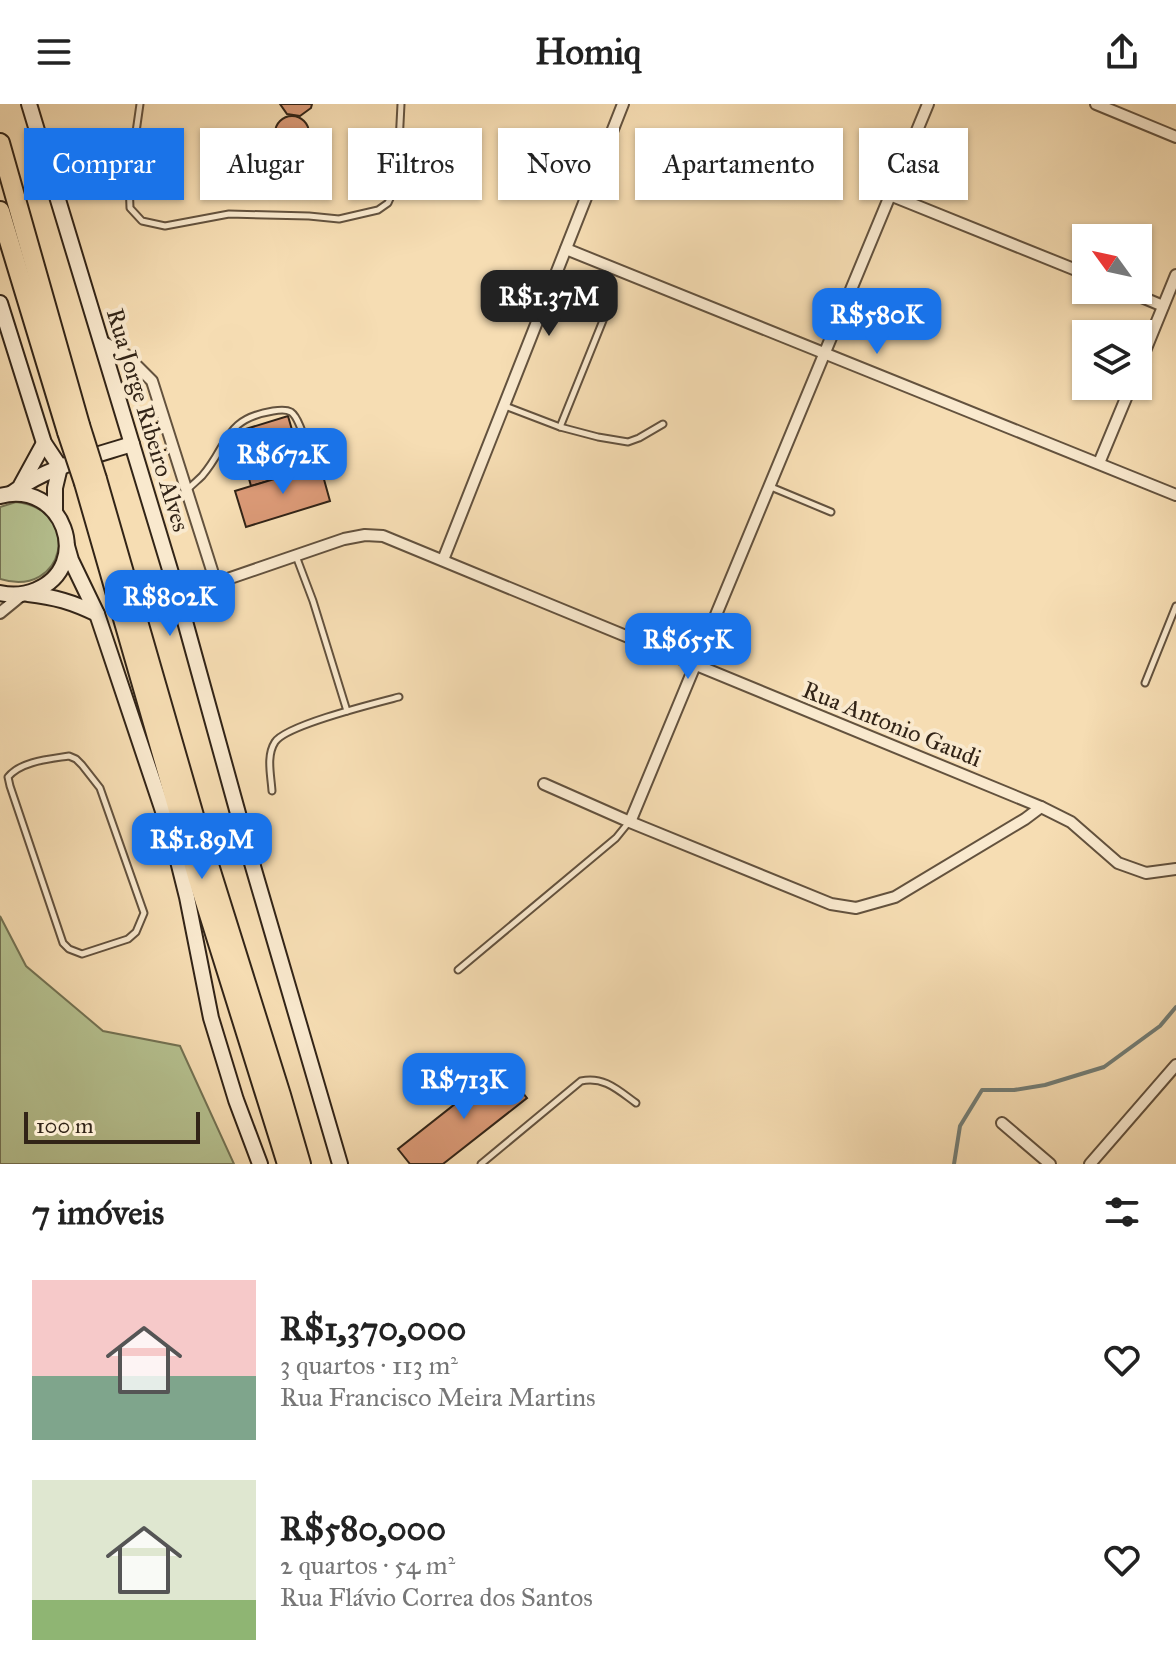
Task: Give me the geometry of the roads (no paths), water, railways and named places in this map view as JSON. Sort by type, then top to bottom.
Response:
[{"type":"highway","points":[[0,143],[74,429]]},
{"type":"highway","points":[[0,211],[74,429],[301,1164]]},
{"type":"highway","points":[[90,481],[197,876],[287,1164]]},
{"type":"main road","name":"Rua Jorge Ribeiro Alves","points":[[29,104],[178,596],[340,1164]]},
{"type":"main road","points":[[0,303],[44,443],[60,467],[55,488],[55,511]]},
{"type":"main road","points":[[11,492],[44,443]]},
{"type":"main road","points":[[11,492],[60,467],[132,444]]},
{"type":"main road","points":[[11,492],[43,501],[55,511],[66,534],[71,560],[97,614],[173,841],[211,1018],[260,1164]]},
{"type":"main road","points":[[24,594],[42,588],[55,577],[67,546]]},
{"type":"main road","points":[[0,593],[57,598],[97,614]]},
{"type":"street","points":[[443,560],[623,104]]},
{"type":"street","points":[[918,128],[928,104]]},
{"type":"street","points":[[1096,104],[1176,137]]},
{"type":"street","points":[[630,822],[888,200]]},
{"type":"street","points":[[902,200],[1072,268]]},
{"type":"street","points":[[566,249],[1176,495]]},
{"type":"street","points":[[1152,333],[1176,275]]},
{"type":"street","points":[[1152,301],[1163,306]]},
{"type":"street","points":[[102,341],[125,354],[152,381],[216,583]]},
{"type":"street","points":[[1099,463],[1125,400]]},
{"type":"street","name":"Rua Antonio Gaudi","points":[[178,596],[344,539],[383,536],[1041,807],[1071,822],[1118,863],[1146,873],[1176,869]]},
{"type":"street","points":[[0,613],[24,594]]},
{"type":"street","points":[[544,784],[831,904],[856,908],[895,897],[1041,807]]},
{"type":"street","points":[[1090,1164],[1176,1065]]},
{"type":"street","points":[[1002,1123],[1050,1164]]},
{"type":"lane","points":[[140,104],[129,181],[130,208],[142,221],[165,226],[229,214],[339,219],[378,210],[388,203],[397,183],[401,104]]},
{"type":"lane","points":[[560,427],[606,313]]},
{"type":"lane","points":[[504,406],[560,427],[628,442],[663,424]]},
{"type":"lane","points":[[187,489],[202,476],[227,435],[244,420],[260,413],[291,411],[311,458]]},
{"type":"lane","points":[[770,486],[831,512]]},
{"type":"lane","points":[[295,556],[313,601],[347,711]]},
{"type":"lane","points":[[1145,683],[1176,606]]},
{"type":"lane","points":[[272,791],[269,755],[283,734],[347,711],[399,697]]},
{"type":"lane","points":[[69,756],[82,765],[100,788],[144,913],[136,932],[128,939],[82,954],[63,943],[8,777],[23,766],[69,756]]},
{"type":"lane","points":[[458,970],[616,838],[630,822]]},
{"type":"lane","points":[[481,1164],[581,1081],[592,1078],[605,1081],[636,1103]]},
{"type":"waterway","points":[[954,1164],[960,1126],[982,1090],[1014,1090],[1045,1085],[1104,1067],[1160,1026],[1176,1007]]}]
